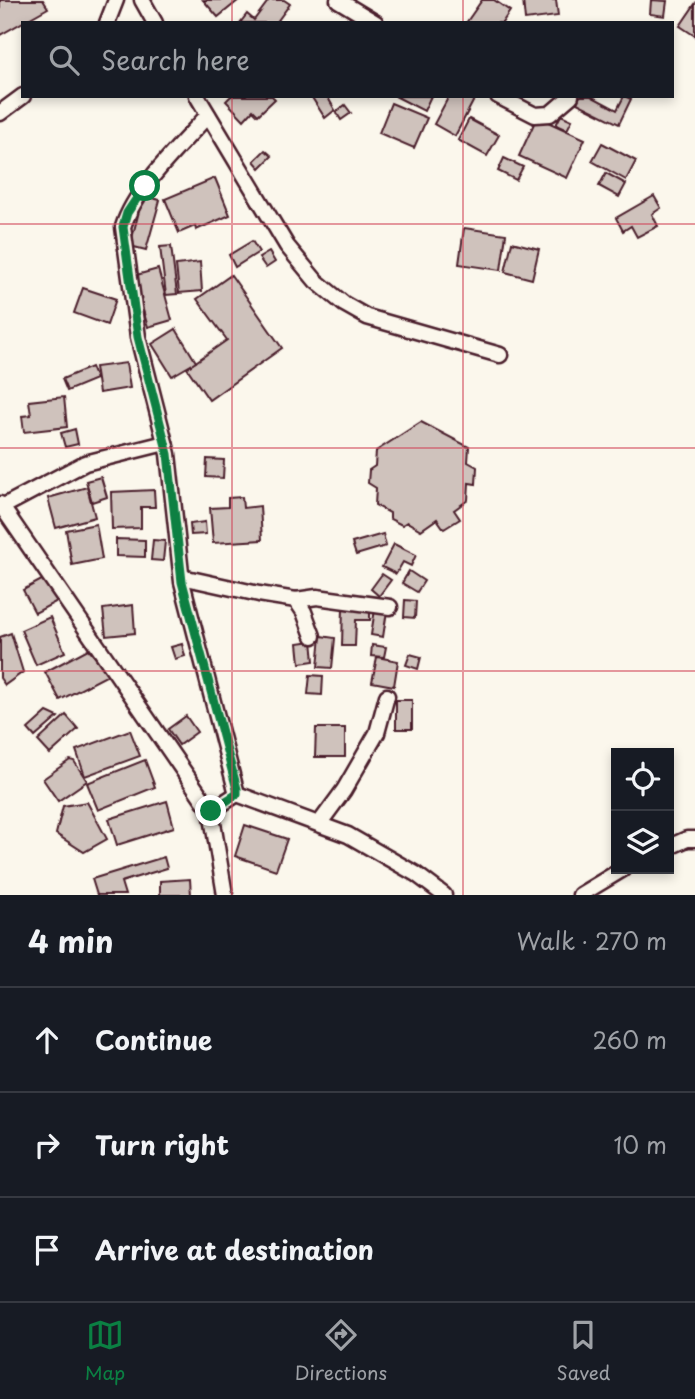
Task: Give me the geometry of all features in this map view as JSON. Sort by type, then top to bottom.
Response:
[{"type":"street","points":[[108,21],[116,0]]},
{"type":"street","points":[[142,0],[154,21]]},
{"type":"street","points":[[338,0],[373,21]]},
{"type":"street","points":[[0,113],[21,97]]},
{"type":"street","points":[[198,98],[287,246],[316,281],[344,304],[367,317],[500,355]]},
{"type":"street","points":[[502,98],[535,115],[550,114],[569,98]]},
{"type":"street","points":[[208,115],[145,186],[127,213],[123,227],[138,337],[168,454],[182,582],[237,794]]},
{"type":"street","points":[[165,443],[85,463],[1,506],[211,811],[225,895]]},
{"type":"street","points":[[182,577],[296,600],[317,597],[390,607]]},
{"type":"street","points":[[296,600],[313,635]]},
{"type":"street","points":[[319,824],[344,790],[377,733],[387,696]]},
{"type":"street","points":[[211,811],[237,794]]},
{"type":"street","points":[[237,794],[348,835],[415,874],[444,895]]},
{"type":"street","points":[[674,845],[687,839],[695,839]]},
{"type":"street","points":[[580,895],[615,874]]},
{"type":"building","points":[[0,0],[43,0],[48,8],[0,35]]},
{"type":"building","points":[[203,0],[239,0],[218,17]]},
{"type":"building","points":[[269,0],[284,0],[290,4],[277,21],[242,21],[247,14],[254,20]]},
{"type":"building","points":[[482,0],[494,0],[510,11],[503,21],[467,21]]},
{"type":"building","points":[[523,0],[556,0],[558,16],[525,20]]},
{"type":"building","points":[[651,0],[667,1],[665,16],[650,14]]},
{"type":"building","points":[[695,4],[695,36],[680,26]]},
{"type":"building","points":[[229,98],[275,99],[258,115],[253,110],[244,120],[226,101]]},
{"type":"building","points":[[312,98],[328,98],[335,110],[325,118]]},
{"type":"building","points":[[399,98],[430,98],[424,111]]},
{"type":"building","points":[[448,98],[475,98],[455,136],[434,124]]},
{"type":"building","points":[[579,98],[595,98],[617,110],[623,98],[631,99],[619,124],[577,103]]},
{"type":"building","points":[[391,103],[427,118],[414,148],[379,133]]},
{"type":"building","points":[[345,105],[351,113],[341,120],[336,112]]},
{"type":"building","points":[[561,115],[572,120],[567,130],[556,125]]},
{"type":"building","points":[[537,117],[585,139],[567,178],[519,156]]},
{"type":"building","points":[[469,119],[499,135],[487,156],[458,140]]},
{"type":"building","points":[[602,143],[636,161],[626,180],[592,161]]},
{"type":"building","points":[[265,150],[272,156],[260,168],[254,161]]},
{"type":"building","points":[[504,158],[523,167],[516,180],[498,171]]},
{"type":"building","points":[[606,173],[626,184],[619,197],[599,186]]},
{"type":"building","points":[[215,178],[230,215],[196,230],[195,226],[179,233],[165,199]]},
{"type":"building","points":[[143,196],[160,200],[146,250],[130,246]]},
{"type":"building","points":[[654,196],[661,208],[652,214],[658,226],[637,237],[631,226],[623,231],[616,218]]},
{"type":"building","points":[[464,228],[506,234],[501,270],[459,264]]},
{"type":"building","points":[[252,241],[259,252],[235,267],[229,255]]},
{"type":"building","points":[[512,242],[539,249],[532,279],[505,272]]},
{"type":"building","points":[[171,246],[177,294],[166,295],[160,247]]},
{"type":"building","points":[[269,252],[275,262],[266,268],[259,258]]},
{"type":"building","points":[[200,262],[202,291],[179,293],[176,265]]},
{"type":"building","points":[[158,269],[172,320],[148,327],[133,276]]},
{"type":"building","points":[[231,275],[282,348],[209,400],[187,368],[227,340],[197,299]]},
{"type":"building","points":[[83,288],[116,299],[107,325],[74,313]]},
{"type":"building","points":[[176,329],[196,362],[172,376],[152,344]]},
{"type":"building","points":[[126,363],[130,388],[99,393],[95,367]]},
{"type":"building","points":[[91,367],[96,379],[67,391],[62,379]]},
{"type":"building","points":[[64,397],[67,427],[24,432],[22,416],[31,415],[29,401]]},
{"type":"building","points":[[421,422],[469,447],[468,462],[477,467],[476,484],[469,483],[468,500],[454,510],[460,519],[444,529],[437,519],[421,530],[407,522],[402,525],[390,519],[390,513],[375,505],[376,488],[368,483],[369,470],[375,466],[376,451]]},
{"type":"building","points":[[75,429],[78,444],[65,447],[61,433]]},
{"type":"building","points":[[207,459],[224,460],[223,478],[206,477]]},
{"type":"building","points":[[101,477],[107,497],[92,502],[86,481]]},
{"type":"building","points":[[87,487],[95,517],[56,528],[48,498]]},
{"type":"building","points":[[154,490],[155,507],[141,507],[141,528],[112,529],[111,492]]},
{"type":"building","points":[[242,497],[243,508],[260,506],[262,540],[213,543],[210,508],[228,507],[228,498]]},
{"type":"building","points":[[205,522],[206,534],[191,535],[190,524]]},
{"type":"building","points":[[96,524],[102,559],[72,565],[66,530]]},
{"type":"building","points":[[383,534],[386,546],[356,555],[352,543]]},
{"type":"building","points":[[116,539],[145,540],[145,557],[116,556]]},
{"type":"building","points":[[153,540],[165,541],[163,561],[151,560]]},
{"type":"building","points":[[394,544],[416,555],[411,566],[403,562],[396,574],[382,567]]},
{"type":"building","points":[[409,571],[424,581],[417,592],[402,583]]},
{"type":"building","points":[[382,574],[391,580],[379,596],[371,589]]},
{"type":"building","points":[[49,576],[61,599],[35,613],[23,590]]},
{"type":"building","points":[[405,600],[416,601],[415,618],[404,617]]},
{"type":"building","points":[[133,605],[135,633],[106,636],[103,609]]},
{"type":"building","points":[[343,607],[370,607],[370,620],[356,620],[355,646],[342,646]]},
{"type":"building","points":[[375,609],[387,611],[383,637],[371,635]]},
{"type":"building","points":[[50,617],[65,652],[36,665],[21,630]]},
{"type":"building","points":[[11,633],[23,672],[5,685],[0,678],[0,637]]},
{"type":"building","points":[[321,636],[335,638],[332,668],[318,667]]},
{"type":"building","points":[[312,641],[314,661],[300,663],[298,643]]},
{"type":"building","points":[[182,644],[185,656],[175,659],[171,647]]},
{"type":"building","points":[[372,645],[386,647],[384,657],[371,656]]},
{"type":"building","points":[[88,649],[110,674],[60,700],[45,672]]},
{"type":"building","points":[[410,654],[421,657],[418,669],[406,665]]},
{"type":"building","points":[[377,657],[398,661],[394,686],[372,682]]},
{"type":"building","points":[[310,675],[323,676],[322,695],[308,694]]},
{"type":"building","points":[[396,700],[412,700],[412,729],[396,729]]},
{"type":"building","points":[[47,712],[58,717],[35,737],[28,729]]},
{"type":"building","points":[[66,715],[78,729],[50,754],[38,741]]},
{"type":"building","points":[[186,716],[197,732],[179,745],[168,729]]},
{"type":"building","points":[[316,728],[345,728],[345,757],[315,757]]},
{"type":"building","points":[[130,730],[140,756],[85,776],[76,750]]},
{"type":"building","points":[[70,760],[74,761],[87,781],[58,801],[43,779]]},
{"type":"building","points":[[145,760],[155,787],[98,810],[87,783]]},
{"type":"building","points":[[167,801],[174,827],[117,845],[109,819]]},
{"type":"building","points":[[87,802],[107,839],[84,852],[56,834],[63,806]]},
{"type":"building","points":[[245,825],[287,839],[276,870],[235,856]]},
{"type":"building","points":[[164,857],[167,868],[121,882],[125,895],[97,895],[92,879]]},
{"type":"building","points":[[190,879],[191,895],[160,895],[160,881]]},
{"type":"route","points":[[145,186],[127,213],[123,227],[138,337],[168,454],[182,582],[237,789],[237,794],[211,811]]}]
